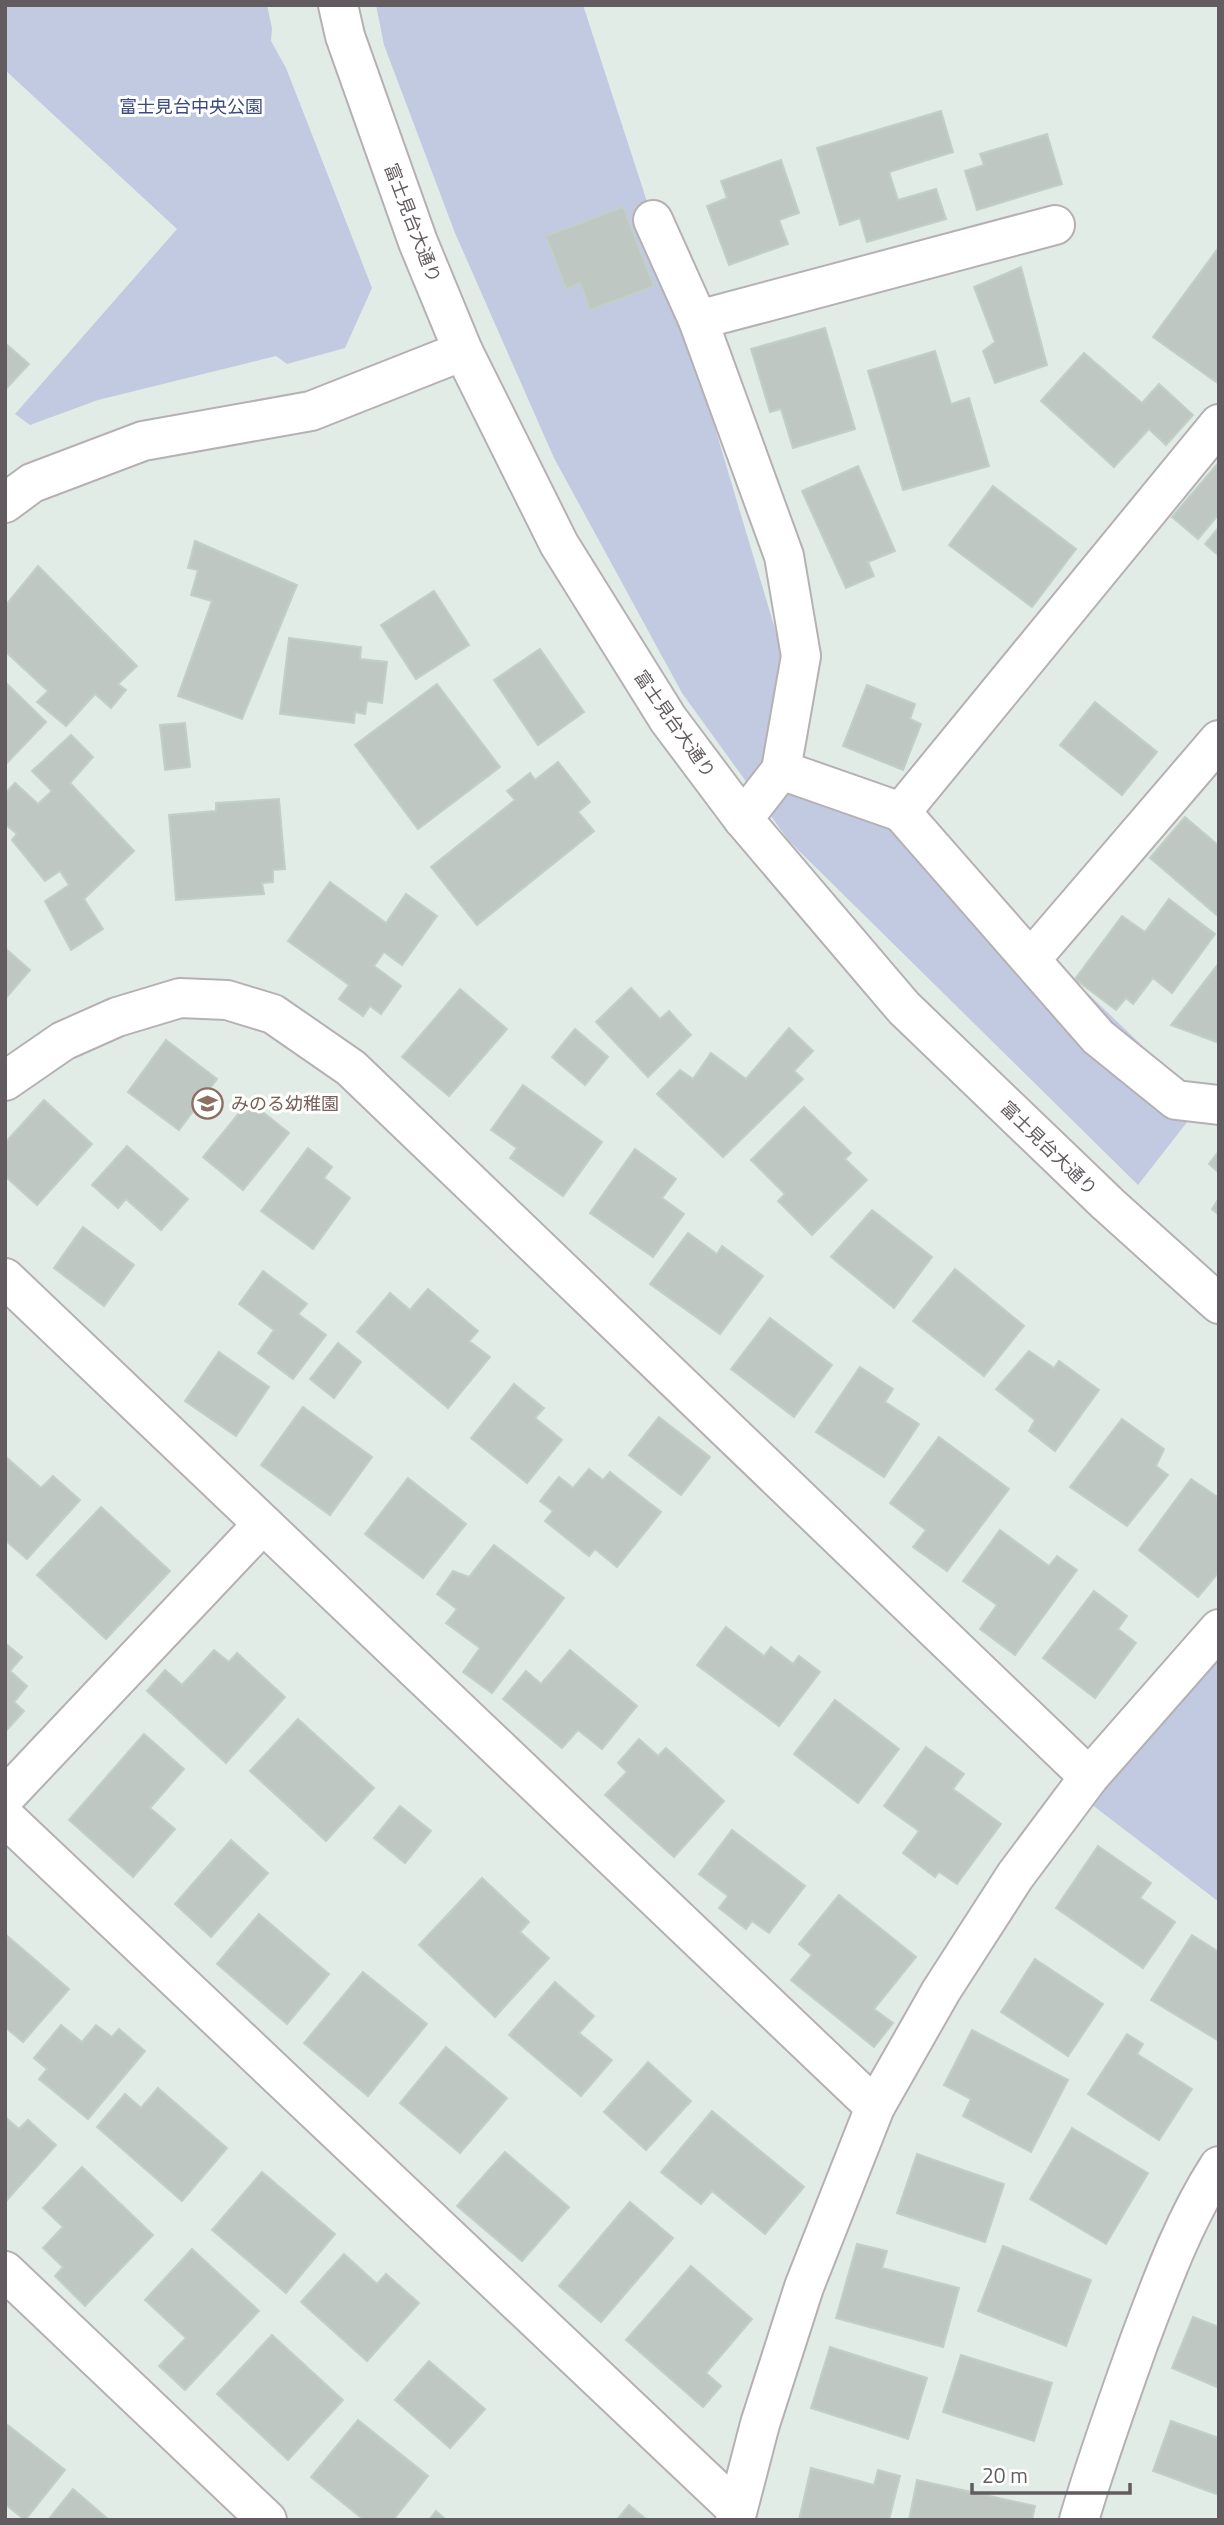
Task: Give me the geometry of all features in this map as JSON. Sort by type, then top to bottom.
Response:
[{"type":"street","name":"富士見台大通り","points":[[338,5],[345,36],[418,242],[463,351],[559,544],[668,719],[743,819],[904,1008],[1108,1204],[1219,1304]]},
{"type":"street","points":[[653,220],[698,320],[784,556],[800,656],[781,770],[743,819]]},
{"type":"street","points":[[698,320],[1055,225]]},
{"type":"street","points":[[5,503],[32,483],[144,441],[311,411],[463,351]]},
{"type":"street","points":[[901,812],[1219,424]]},
{"type":"street","points":[[1031,959],[1219,740]]},
{"type":"street","points":[[781,770],[901,812],[1098,1037],[1176,1100],[1219,1105]]},
{"type":"street","points":[[5,1082],[63,1041],[117,1017],[180,998],[227,1000],[273,1014],[351,1068],[1089,1777]]},
{"type":"street","points":[[5,1278],[875,2107]]},
{"type":"street","points":[[5,1797],[263,1524]]},
{"type":"street","points":[[5,1817],[735,2514],[760,2424],[804,2287],[875,2107],[941,1991],[1015,1876],[1089,1777],[1219,1629]]},
{"type":"street","points":[[1079,2520],[1101,2446],[1161,2282],[1201,2194],[1219,2166]]},
{"type":"street","points":[[5,2271],[267,2520]]},
{"type":"green space","name":"富士見台中央公園","points":[[5,5],[267,5],[272,28],[271,41],[286,68],[372,288],[345,348],[287,364],[276,356],[98,400],[30,425],[15,414],[177,229],[5,70]]},
{"type":"green space","points":[[376,5],[583,5],[653,220],[781,649],[781,770],[914,827],[1202,1103],[1138,1185],[789,841],[682,693],[554,458],[455,233],[384,45]]},
{"type":"green space","points":[[1219,1656],[1219,1902],[1091,1804]]},
{"type":"building","points":[[941,111],[953,152],[889,172],[898,200],[936,189],[946,219],[867,242],[860,218],[840,225],[817,148]]},
{"type":"building","points":[[1047,134],[1062,184],[977,210],[965,171],[984,165],[980,154]]},
{"type":"building","points":[[781,160],[799,213],[779,220],[788,244],[729,265],[707,206],[727,198],[721,181]]},
{"type":"building","points":[[623,207],[654,286],[590,310],[580,283],[566,289],[546,236]]},
{"type":"building","points":[[1219,247],[1219,384],[1153,337]]},
{"type":"building","points":[[1021,267],[1047,365],[995,383],[983,351],[995,342],[974,287]]},
{"type":"building","points":[[825,328],[855,429],[793,448],[781,409],[770,412],[751,349]]},
{"type":"building","points":[[5,343],[29,364],[5,390]]},
{"type":"building","points":[[935,351],[951,404],[969,398],[989,466],[903,490],[868,371]]},
{"type":"building","points":[[1084,353],[1142,403],[1159,384],[1193,415],[1166,445],[1149,429],[1114,467],[1041,401]]},
{"type":"building","points":[[1219,462],[1219,514],[1198,539],[1172,517]]},
{"type":"building","points":[[858,466],[895,551],[868,562],[874,576],[846,588],[802,491]]},
{"type":"building","points":[[993,486],[1076,549],[1032,607],[949,545]]},
{"type":"building","points":[[1219,527],[1219,556],[1205,544]]},
{"type":"building","points":[[195,541],[297,585],[242,719],[178,696],[212,601],[191,595],[198,570],[188,568]]},
{"type":"building","points":[[38,566],[137,666],[118,684],[126,690],[111,708],[95,694],[66,726],[37,702],[48,691],[5,651],[5,606]]},
{"type":"building","points":[[434,591],[469,645],[416,679],[381,625]]},
{"type":"building","points":[[289,638],[361,647],[360,659],[387,662],[382,703],[367,701],[365,714],[355,712],[354,723],[280,714]]},
{"type":"building","points":[[540,649],[584,712],[538,745],[494,680]]},
{"type":"building","points":[[5,682],[46,722],[5,765]]},
{"type":"building","points":[[437,684],[500,767],[418,829],[355,745]]},
{"type":"building","points":[[867,685],[915,704],[910,719],[921,724],[903,770],[843,746]]},
{"type":"building","points":[[1095,702],[1157,752],[1122,795],[1060,745]]},
{"type":"building","points":[[185,723],[190,767],[165,770],[160,725]]},
{"type":"building","points":[[71,735],[93,757],[70,783],[134,851],[84,899],[103,929],[71,950],[45,901],[69,885],[60,871],[45,881],[12,840],[17,834],[5,824],[5,794],[15,783],[38,804],[52,791],[32,771]]},
{"type":"building","points":[[558,762],[590,802],[578,812],[594,831],[477,925],[431,867],[515,800],[507,791],[530,773],[535,780]]},
{"type":"building","points":[[279,799],[285,869],[273,870],[273,882],[262,883],[264,894],[176,900],[169,815],[216,811],[216,803]]},
{"type":"building","points":[[1185,817],[1219,846],[1219,917],[1150,858]]},
{"type":"building","points":[[330,882],[386,923],[406,894],[437,916],[402,965],[384,952],[374,966],[401,986],[381,1014],[370,1006],[363,1016],[339,999],[349,985],[288,941]]},
{"type":"building","points":[[1169,899],[1215,934],[1172,993],[1153,978],[1133,1004],[1126,998],[1116,1010],[1075,979],[1122,916],[1145,932]]},
{"type":"building","points":[[5,948],[30,970],[5,999]]},
{"type":"building","points":[[1219,963],[1219,1043],[1171,1025]]},
{"type":"building","points":[[631,988],[660,1019],[669,1011],[691,1035],[648,1077],[596,1022]]},
{"type":"building","points":[[460,989],[507,1029],[449,1096],[402,1057]]},
{"type":"building","points":[[789,1028],[813,1051],[794,1071],[803,1079],[723,1157],[657,1094],[680,1070],[693,1079],[711,1053],[746,1079]]},
{"type":"building","points":[[575,1029],[608,1057],[585,1085],[552,1057]]},
{"type":"building","points":[[166,1040],[217,1079],[179,1130],[128,1092]]},
{"type":"building","points":[[523,1085],[602,1142],[563,1196],[510,1158],[517,1148],[491,1130]]},
{"type":"building","points":[[44,1100],[92,1144],[37,1205],[5,1176],[5,1143]]},
{"type":"building","points":[[249,1101],[289,1133],[243,1190],[203,1157]]},
{"type":"building","points":[[804,1107],[851,1153],[845,1159],[867,1180],[812,1235],[778,1201],[785,1194],[751,1160]]},
{"type":"building","points":[[127,1146],[188,1199],[161,1230],[126,1199],[118,1208],[92,1185]]},
{"type":"building","points":[[308,1148],[332,1167],[324,1178],[350,1198],[313,1249],[261,1211]]},
{"type":"building","points":[[635,1149],[676,1179],[662,1198],[684,1214],[653,1257],[590,1213]]},
{"type":"building","points":[[1219,1151],[1219,1173],[1209,1164]]},
{"type":"building","points":[[1219,1198],[1219,1215],[1212,1209]]},
{"type":"building","points":[[872,1210],[932,1257],[894,1308],[831,1257]]},
{"type":"building","points":[[83,1227],[134,1265],[104,1306],[54,1268]]},
{"type":"building","points":[[688,1233],[717,1254],[722,1246],[763,1276],[720,1334],[650,1284]]},
{"type":"building","points":[[955,1269],[1024,1326],[984,1376],[913,1321]]},
{"type":"building","points":[[263,1271],[307,1304],[298,1314],[326,1335],[293,1379],[258,1353],[274,1330],[239,1304]]},
{"type":"building","points":[[428,1289],[478,1331],[469,1341],[490,1357],[448,1408],[357,1332],[390,1293],[410,1310]]},
{"type":"building","points":[[770,1318],[832,1365],[794,1417],[731,1369]]},
{"type":"building","points":[[338,1343],[361,1362],[334,1398],[310,1379]]},
{"type":"building","points":[[1029,1351],[1054,1368],[1059,1361],[1099,1390],[1055,1451],[1029,1431],[1035,1420],[996,1389]]},
{"type":"building","points":[[219,1352],[269,1387],[236,1436],[185,1401]]},
{"type":"building","points":[[860,1367],[893,1389],[885,1402],[919,1424],[884,1477],[816,1432]]},
{"type":"building","points":[[514,1384],[544,1408],[535,1418],[562,1440],[527,1483],[471,1438]]},
{"type":"building","points":[[303,1407],[372,1457],[330,1515],[261,1465]]},
{"type":"building","points":[[659,1417],[710,1457],[681,1495],[629,1455]]},
{"type":"building","points":[[1122,1419],[1164,1449],[1156,1466],[1168,1475],[1127,1526],[1070,1487]]},
{"type":"building","points":[[939,1437],[1009,1489],[947,1571],[913,1547],[926,1530],[890,1503]]},
{"type":"building","points":[[5,1456],[41,1488],[53,1476],[80,1500],[27,1559],[5,1540]]},
{"type":"building","points":[[589,1469],[603,1480],[610,1472],[661,1512],[617,1567],[595,1549],[589,1556],[545,1521],[553,1511],[540,1501],[559,1477],[573,1488]]},
{"type":"building","points":[[408,1478],[466,1524],[423,1578],[365,1534]]},
{"type":"building","points":[[1191,1479],[1219,1498],[1219,1572],[1198,1597],[1139,1550]]},
{"type":"building","points":[[101,1507],[170,1571],[106,1639],[37,1575]]},
{"type":"building","points":[[1000,1530],[1049,1566],[1057,1556],[1077,1570],[1015,1655],[980,1629],[997,1605],[963,1581]]},
{"type":"building","points":[[494,1545],[564,1598],[492,1693],[463,1672],[480,1648],[446,1623],[457,1609],[437,1594],[453,1571],[469,1577]]},
{"type":"building","points":[[1094,1591],[1127,1616],[1118,1629],[1136,1643],[1095,1698],[1043,1658]]},
{"type":"building","points":[[726,1627],[764,1656],[771,1647],[793,1664],[799,1656],[820,1672],[779,1726],[697,1665]]},
{"type":"building","points":[[5,1643],[22,1657],[10,1671],[27,1686],[14,1702],[24,1711],[5,1732]]},
{"type":"building","points":[[214,1650],[229,1662],[237,1653],[285,1697],[226,1763],[147,1691],[165,1670],[182,1685]]},
{"type":"building","points":[[570,1650],[637,1706],[602,1749],[578,1730],[562,1748],[503,1699],[526,1671],[541,1684]]},
{"type":"building","points":[[835,1700],[899,1749],[858,1803],[794,1754]]},
{"type":"building","points":[[298,1719],[374,1788],[326,1841],[250,1771]]},
{"type":"building","points":[[144,1734],[184,1769],[150,1808],[175,1829],[133,1877],[69,1820]]},
{"type":"building","points":[[639,1739],[658,1756],[666,1748],[724,1801],[674,1857],[605,1795],[627,1772],[618,1763]]},
{"type":"building","points":[[926,1747],[964,1774],[953,1789],[1001,1824],[957,1884],[939,1872],[935,1877],[903,1853],[919,1831],[884,1806]]},
{"type":"building","points":[[400,1806],[431,1831],[405,1863],[374,1838]]},
{"type":"building","points":[[732,1830],[805,1886],[769,1933],[752,1921],[746,1929],[719,1908],[728,1896],[699,1874]]},
{"type":"building","points":[[231,1840],[268,1873],[211,1937],[175,1904]]},
{"type":"building","points":[[1098,1846],[1151,1883],[1140,1898],[1175,1922],[1143,1968],[1056,1908]]},
{"type":"building","points":[[482,1878],[529,1922],[520,1932],[549,1958],[495,2017],[419,1945]]},
{"type":"building","points":[[839,1895],[916,1957],[874,2009],[893,2023],[874,2047],[791,1980],[812,1955],[799,1944]]},
{"type":"building","points":[[259,1914],[329,1974],[287,2024],[217,1964]]},
{"type":"building","points":[[5,1934],[69,1989],[23,2042],[5,2027]]},
{"type":"building","points":[[1192,1935],[1219,1952],[1219,2041],[1151,2000]]},
{"type":"building","points":[[1035,1959],[1103,2004],[1068,2056],[1001,2012]]},
{"type":"building","points":[[363,1972],[427,2024],[368,2096],[304,2043]]},
{"type":"building","points":[[555,1982],[594,2016],[579,2033],[612,2060],[581,2096],[509,2035]]},
{"type":"building","points":[[61,2025],[82,2042],[96,2025],[112,2037],[119,2029],[145,2051],[88,2119],[39,2079],[47,2069],[34,2058]]},
{"type":"building","points":[[972,2030],[1068,2080],[1031,2152],[963,2116],[971,2099],[944,2085]]},
{"type":"building","points":[[1127,2034],[1143,2044],[1137,2054],[1192,2089],[1159,2140],[1088,2094]]},
{"type":"building","points":[[446,2047],[507,2098],[460,2153],[400,2103]]},
{"type":"building","points":[[648,2062],[691,2101],[646,2150],[604,2112]]},
{"type":"building","points":[[158,2088],[227,2148],[182,2201],[97,2127],[125,2094],[141,2108]]},
{"type":"building","points":[[712,2111],[804,2187],[765,2234],[712,2191],[701,2204],[661,2172]]},
{"type":"building","points":[[5,2117],[19,2129],[28,2120],[56,2145],[7,2200],[5,2198]]},
{"type":"building","points":[[1072,2128],[1148,2173],[1106,2244],[1030,2199]]},
{"type":"building","points":[[505,2152],[569,2207],[522,2261],[457,2206]]},
{"type":"building","points":[[917,2154],[1004,2184],[985,2242],[897,2213]]},
{"type":"building","points":[[82,2167],[153,2235],[85,2306],[55,2276],[63,2267],[43,2248],[63,2227],[43,2208]]},
{"type":"building","points":[[262,2172],[335,2234],[286,2293],[212,2230]]},
{"type":"building","points":[[630,2202],[673,2238],[601,2322],[559,2286]]},
{"type":"building","points":[[857,2244],[887,2251],[882,2268],[959,2288],[943,2347],[836,2318]]},
{"type":"building","points":[[1003,2246],[1091,2280],[1066,2346],[978,2311]]},
{"type":"building","points":[[192,2249],[259,2311],[185,2390],[159,2366],[186,2338],[145,2300]]},
{"type":"building","points":[[344,2254],[377,2284],[386,2274],[419,2303],[367,2361],[301,2302]]},
{"type":"building","points":[[691,2266],[752,2319],[706,2373],[721,2386],[703,2407],[626,2340]]},
{"type":"building","points":[[1193,2317],[1219,2327],[1219,2388],[1172,2368]]},
{"type":"building","points":[[272,2335],[343,2400],[288,2460],[217,2394]]},
{"type":"building","points":[[830,2347],[927,2378],[908,2439],[811,2408]]},
{"type":"building","points":[[961,2355],[1052,2383],[1034,2441],[943,2412]]},
{"type":"building","points":[[429,2361],[485,2409],[450,2448],[395,2400]]},
{"type":"building","points":[[358,2420],[428,2476],[393,2520],[364,2520],[311,2477]]},
{"type":"building","points":[[1171,2421],[1219,2438],[1219,2495],[1153,2471]]},
{"type":"building","points":[[5,2423],[65,2470],[25,2520],[5,2504]]},
{"type":"building","points":[[811,2468],[874,2485],[878,2470],[900,2476],[889,2520],[799,2520]]},
{"type":"building","points":[[917,2480],[1035,2506],[1032,2520],[909,2520]]},
{"type":"building","points":[[73,2489],[109,2520],[48,2520]]},
{"type":"building","points":[[629,2505],[647,2520],[617,2520]]},
{"type":"building","points":[[436,2511],[446,2520],[429,2520]]},
{"type":"place","name":"みのる幼稚園","points":[[208,1103]]}]
